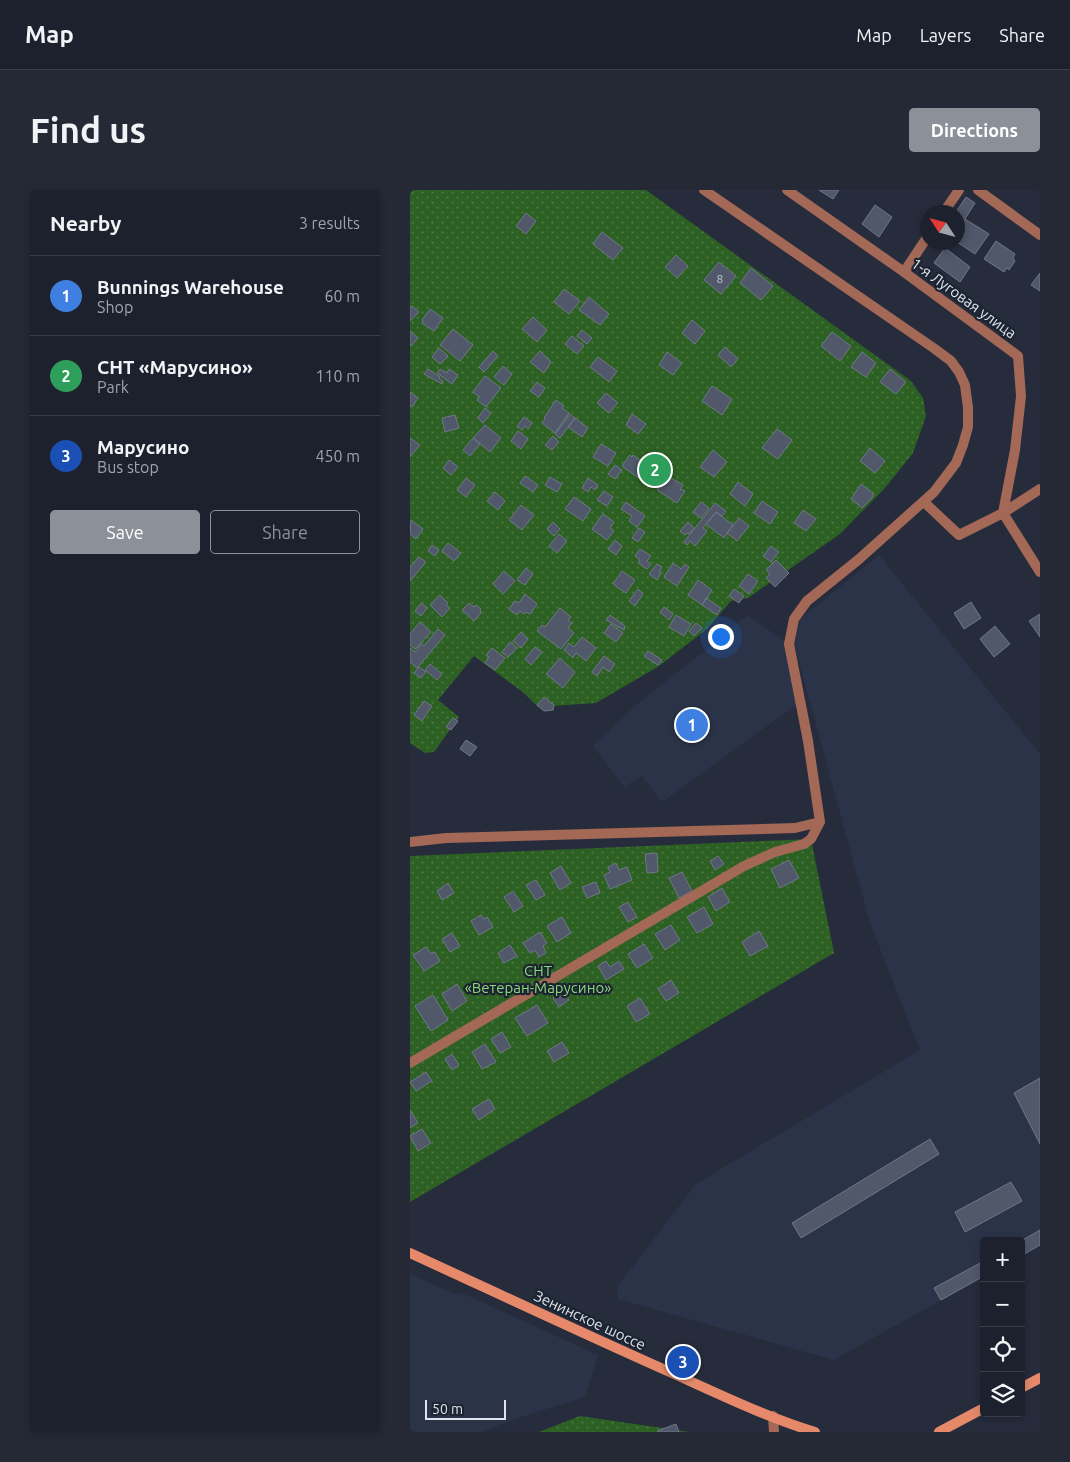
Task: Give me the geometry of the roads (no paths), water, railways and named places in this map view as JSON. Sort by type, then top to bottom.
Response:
[{"type":"main road","name":"Зенинское шоссе","points":[[410,1253],[602,1342],[773,1416],[815,1432]]},
{"type":"main road","points":[[1025,1386],[1040,1378]]},
{"type":"main road","points":[[939,1432],[980,1410]]},
{"type":"street","points":[[410,1063],[744,866],[775,852],[804,844],[811,839],[820,822],[808,741],[789,644],[794,619],[807,601],[858,560],[924,502],[946,478],[956,463],[963,445],[968,427],[965,385],[951,361],[935,348],[704,190]]},
{"type":"street","name":"1-я Луговая улица","points":[[787,190],[904,272],[1018,356],[1021,396],[1015,450],[1003,513]]},
{"type":"street","points":[[949,205],[959,190]]},
{"type":"street","points":[[978,190],[1040,235]]},
{"type":"street","points":[[904,272],[920,248]]},
{"type":"street","points":[[924,502],[959,535],[1003,513],[1040,489]]},
{"type":"street","points":[[1003,513],[1040,572]]},
{"type":"street","points":[[410,842],[446,838],[795,828],[820,822]]},
{"type":"street","points":[[773,1416],[774,1432]]},
{"type":"place","name":"СНТ «Марусино»","points":[[655,470]]},
{"type":"place","name":"Bunnings Warehouse","points":[[692,725]]},
{"type":"place","name":"Марусино","points":[[683,1362]]},
{"type":"park label","name":"СНТ «Ветеран-Марусино»","points":[[538,978]]}]
